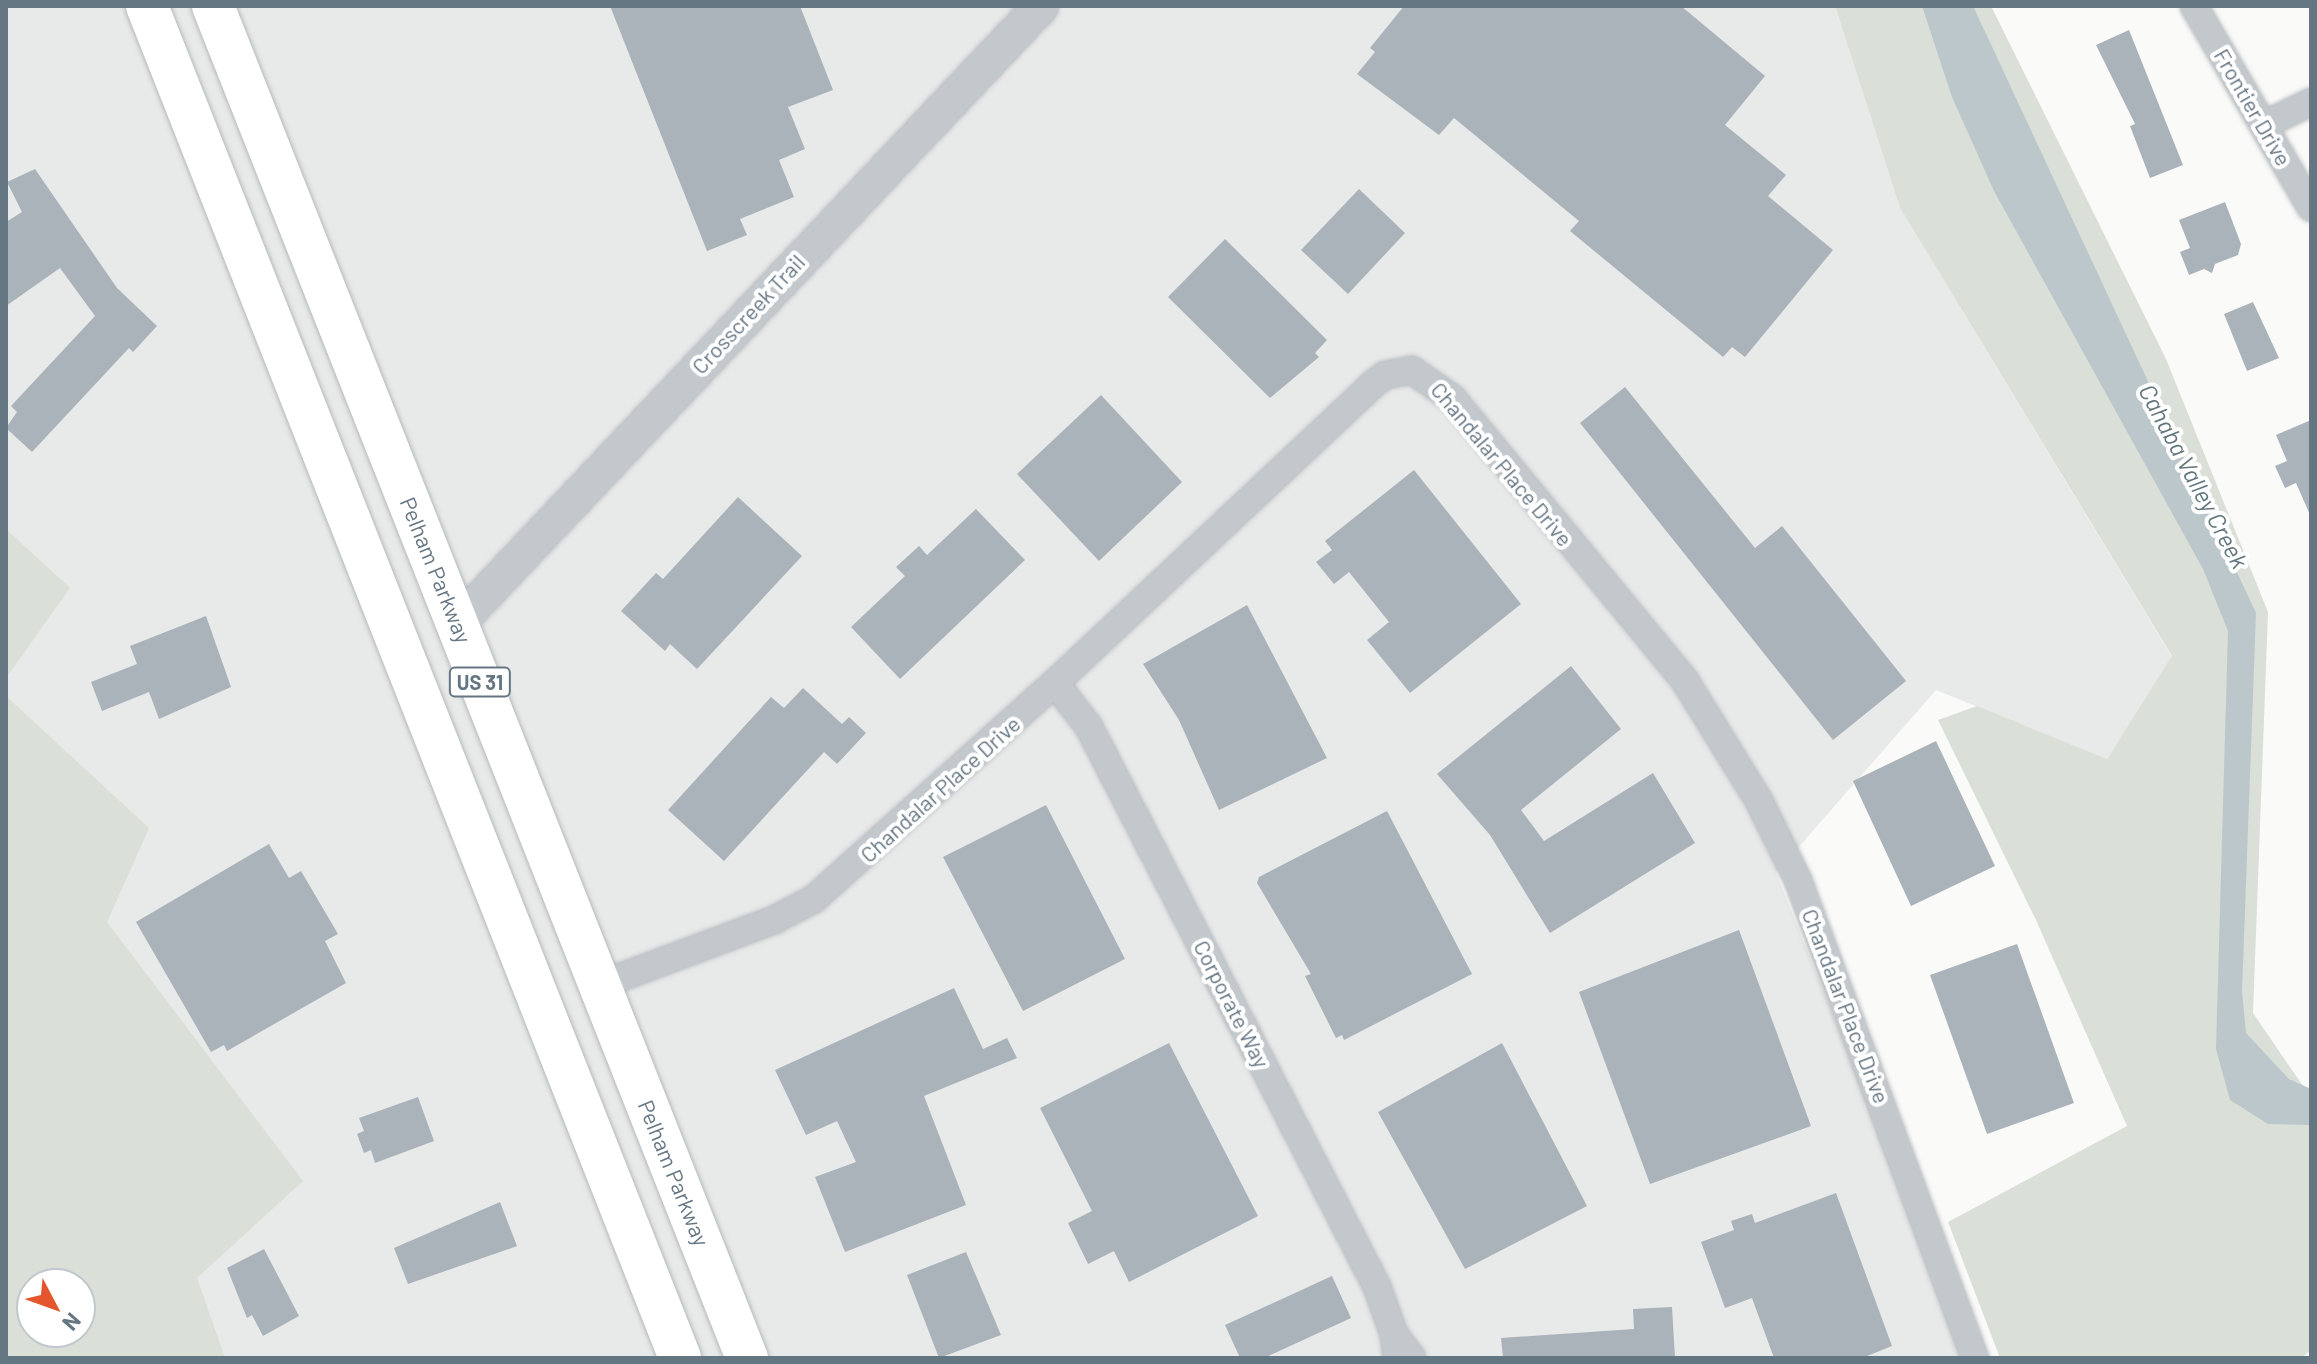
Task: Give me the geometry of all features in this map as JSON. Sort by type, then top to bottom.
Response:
[{"type":"main road","name":"US 31","points":[[147,6],[680,1358]]},
{"type":"main road","name":"Pelham Parkway","points":[[213,6],[747,1358]]},
{"type":"main road","points":[[404,660],[457,624]]},
{"type":"main road","points":[[523,959],[583,943]]},
{"type":"street","name":"Crosscreek Trail","points":[[457,624],[1041,6]]},
{"type":"street","name":"Frontier Drive","points":[[2194,6],[2311,208]]},
{"type":"street","points":[[2264,125],[2311,102]]},
{"type":"street","name":"Chandalar Place Drive","points":[[600,985],[774,920],[814,899],[1055,683],[1372,385],[1400,370],[1426,375],[1452,398],[1685,681],[1759,801],[1804,894],[1975,1358]]},
{"type":"street","name":"Corporate Way","points":[[1055,683],[1089,727],[1377,1287],[1396,1346],[1412,1358]]},
{"type":"shaded area","points":[[6,6],[1835,6],[1900,208],[2172,657],[2107,759],[1936,690],[1776,873],[1970,1358],[210,1358],[6,886]]},
{"type":"shaded area","points":[[1835,6],[1991,6],[2166,359],[2268,612],[2253,1013],[2305,1089],[2311,1087],[2311,1350],[2301,1358],[2000,1358],[1948,1222],[2127,1126],[2036,920],[1938,720],[1977,706],[2107,759],[2172,656],[1900,208]]},
{"type":"shaded area","points":[[1922,6],[1973,6],[2256,613],[2242,991],[2246,1033],[2289,1079],[2311,1089],[2311,1125],[2268,1124],[2230,1100],[2216,1049],[2228,631],[2203,569],[1994,191],[1952,97]]},
{"type":"shaded area","points":[[6,529],[70,588],[6,678]]},
{"type":"shaded area","points":[[6,696],[149,828],[107,922],[303,1181],[197,1278],[225,1358],[6,1358]]},
{"type":"building","points":[[610,6],[800,6],[833,90],[788,107],[805,149],[779,160],[794,197],[740,219],[747,235],[707,251]]},
{"type":"building","points":[[1404,6],[1681,6],[1765,76],[1725,125],[1786,175],[1768,196],[1833,250],[1745,357],[1732,347],[1723,357],[1570,231],[1579,221],[1454,118],[1439,135],[1357,74],[1375,52],[1370,48]]},
{"type":"building","points":[[2129,30],[2183,165],[2150,178],[2130,126],[2135,124],[2096,45]]},
{"type":"building","points":[[35,169],[117,288],[157,326],[133,352],[129,348],[32,452],[6,428],[17,412],[11,406],[95,316],[60,268],[6,306],[6,222],[22,212],[7,182]]},
{"type":"building","points":[[1359,189],[1405,233],[1348,294],[1301,250]]},
{"type":"building","points":[[2225,202],[2241,244],[2238,255],[2215,264],[2212,273],[2204,269],[2189,275],[2180,252],[2190,248],[2179,220]]},
{"type":"building","points":[[1225,239],[1327,340],[1315,353],[1319,357],[1270,398],[1168,297]]},
{"type":"building","points":[[2253,302],[2279,358],[2247,371],[2224,314]]},
{"type":"building","points":[[1625,387],[1755,548],[1782,526],[1906,681],[1833,740],[1580,423]]},
{"type":"building","points":[[1101,395],[1182,482],[1099,561],[1017,474]]},
{"type":"building","points":[[2311,420],[2311,517],[2296,483],[2285,488],[2275,466],[2287,461],[2276,435]]},
{"type":"building","points":[[1414,470],[1521,604],[1410,693],[1367,640],[1389,622],[1349,572],[1334,584],[1316,562],[1332,550],[1325,541]]},
{"type":"building","points":[[738,497],[802,556],[697,669],[670,644],[665,651],[621,611],[656,573],[663,579]]},
{"type":"building","points":[[976,509],[1025,560],[900,679],[851,627],[905,576],[896,567],[919,546],[927,555]]},
{"type":"building","points":[[1247,605],[1327,758],[1219,810],[1179,720],[1143,664]]},
{"type":"building","points":[[206,616],[231,687],[159,719],[149,692],[102,711],[91,682],[137,664],[130,646]]},
{"type":"building","points":[[1571,666],[1621,729],[1521,810],[1544,841],[1653,773],[1695,843],[1550,933],[1490,835],[1437,774]]},
{"type":"building","points":[[803,688],[842,724],[849,717],[866,733],[837,764],[824,752],[724,861],[668,810],[771,697],[784,708]]},
{"type":"building","points":[[1936,741],[1995,866],[1911,906],[1853,781]]},
{"type":"building","points":[[1046,805],[1125,959],[1023,1011],[943,857]]},
{"type":"building","points":[[1387,811],[1472,974],[1344,1040],[1342,1035],[1336,1038],[1305,976],[1311,974],[1257,883],[1259,877]]},
{"type":"building","points":[[269,844],[289,878],[301,871],[338,934],[325,941],[346,983],[227,1051],[224,1045],[211,1052],[136,922]]},
{"type":"building","points":[[1739,930],[1811,1126],[1650,1184],[1579,992]]},
{"type":"building","points":[[2017,944],[2074,1103],[1987,1134],[1930,975]]},
{"type":"building","points":[[954,988],[983,1049],[1007,1038],[1017,1058],[924,1096],[966,1205],[845,1252],[815,1177],[856,1162],[837,1121],[806,1135],[775,1070]]},
{"type":"building","points":[[1169,1043],[1258,1216],[1129,1282],[1114,1251],[1088,1264],[1068,1223],[1092,1211],[1040,1108]]},
{"type":"building","points":[[1502,1043],[1587,1206],[1465,1269],[1378,1112]]},
{"type":"building","points":[[418,1097],[434,1141],[375,1163],[371,1150],[364,1153],[357,1134],[364,1131],[359,1118]]},
{"type":"building","points":[[1836,1193],[1892,1346],[1862,1358],[1774,1358],[1752,1298],[1725,1308],[1701,1242],[1734,1230],[1731,1221],[1752,1214],[1755,1223]]},
{"type":"building","points":[[500,1202],[517,1246],[408,1284],[394,1248]]},
{"type":"building","points":[[264,1249],[299,1316],[263,1336],[252,1315],[247,1318],[227,1268]]},
{"type":"building","points":[[966,1252],[1001,1335],[939,1358],[907,1275]]},
{"type":"building","points":[[1332,1276],[1351,1318],[1264,1358],[1240,1358],[1225,1325]]},
{"type":"building","points":[[1672,1307],[1675,1358],[1503,1358],[1501,1338],[1634,1329],[1633,1309]]},
{"type":"water label","name":"Cahaba Valley Creek","points":[[2194,476]]}]
